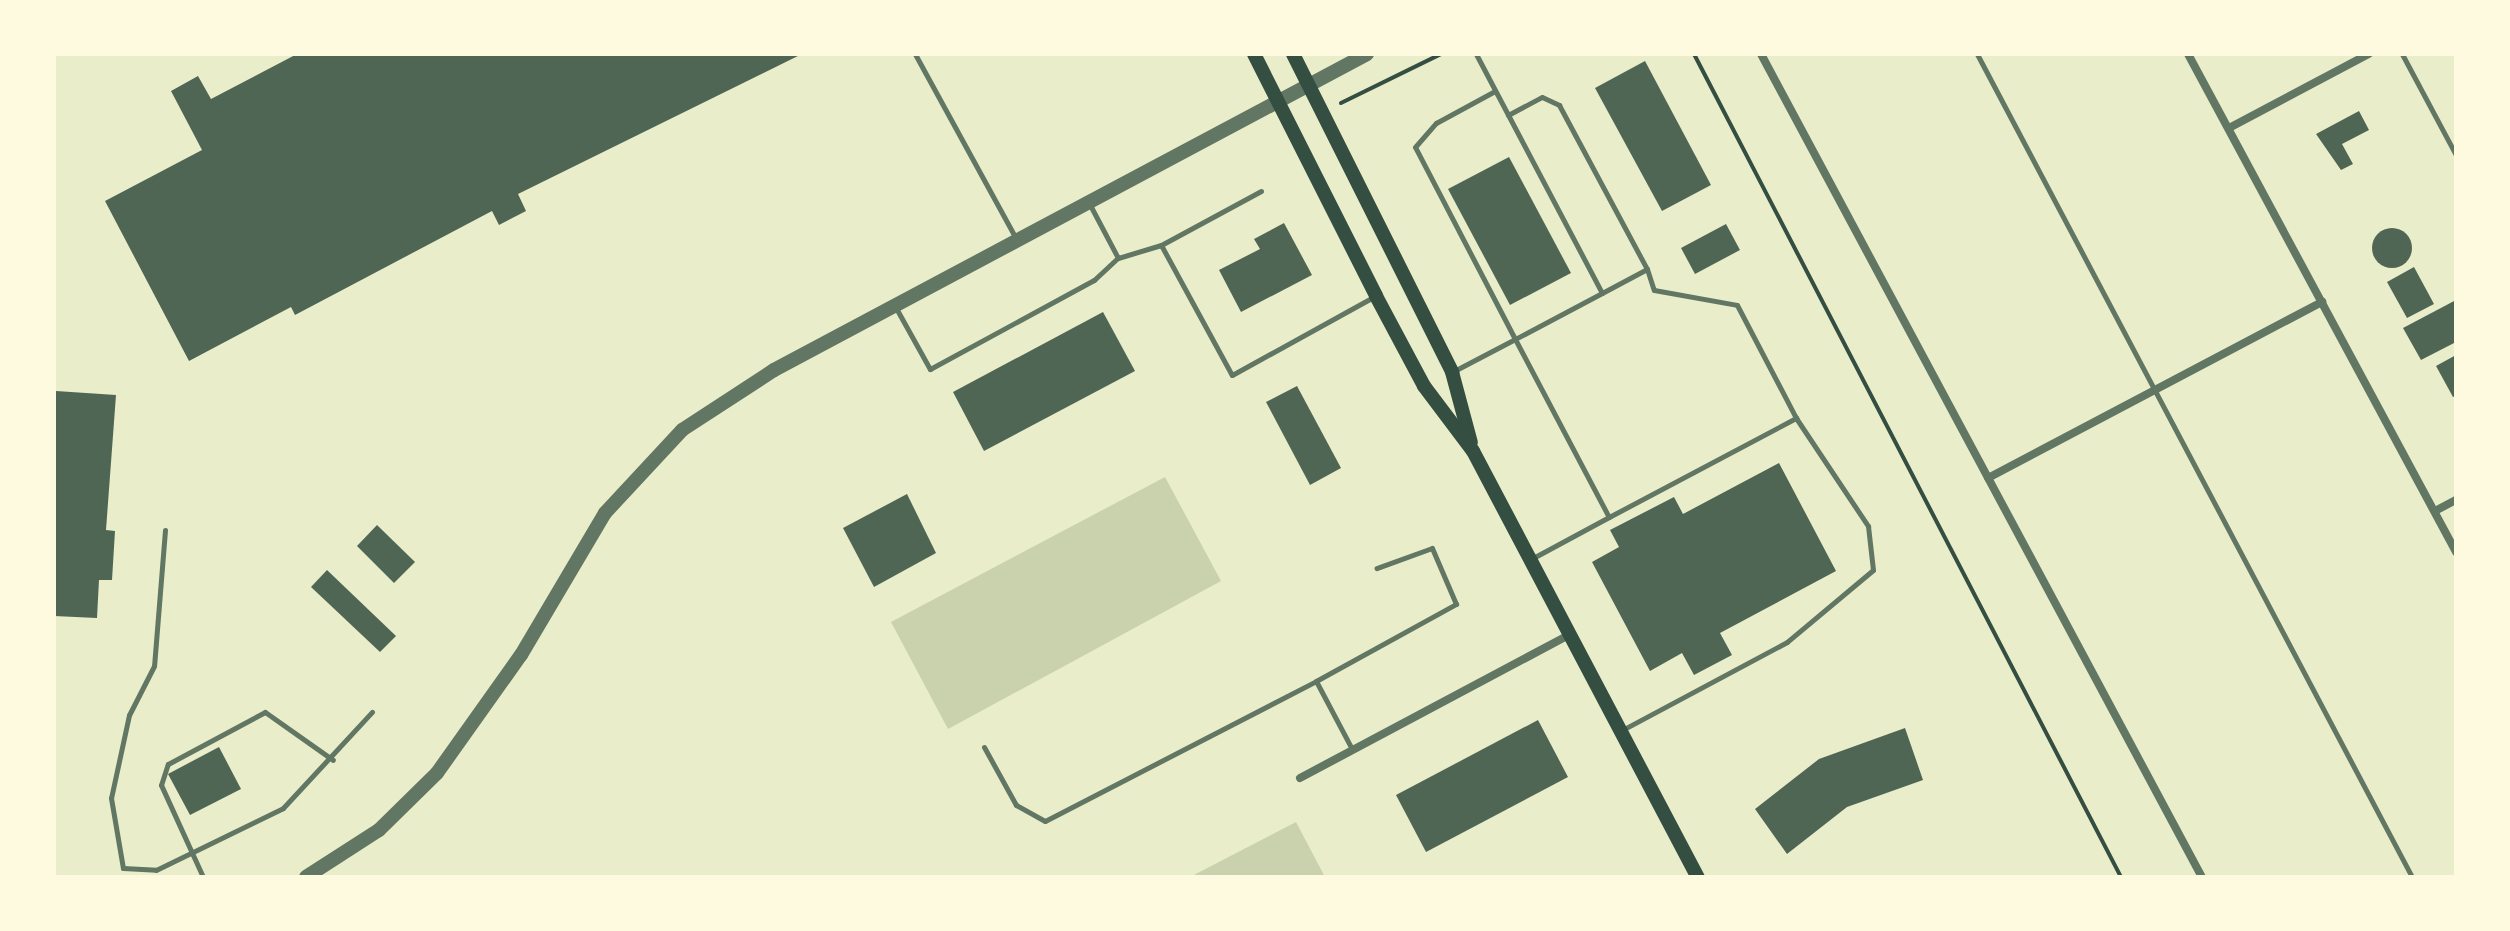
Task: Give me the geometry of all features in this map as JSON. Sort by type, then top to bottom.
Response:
[{"type":"main road","points":[[1254,54],[1424,386],[1473,451],[1698,877]]},
{"type":"main road","points":[[1293,54],[1452,372],[1473,451]]},
{"type":"street","points":[[306,877],[379,830],[437,773],[521,655],[605,513],[653,455],[774,370],[1367,54]]},
{"type":"street","points":[[1761,54],[2202,877]]},
{"type":"street","points":[[2188,54],[2456,552]]},
{"type":"street","points":[[2229,128],[2369,54]]},
{"type":"street","points":[[1988,478],[2322,302]]},
{"type":"street","points":[[2435,511],[2456,500]]},
{"type":"street","points":[[1300,778],[1569,635]]},
{"type":"lane","points":[[915,54],[1017,240]]},
{"type":"lane","points":[[1476,54],[1602,293]]},
{"type":"lane","points":[[1977,54],[2412,877]]},
{"type":"lane","points":[[2402,54],[2456,155]]},
{"type":"lane","points":[[1495,91],[1436,123],[1415,147],[1609,517]]},
{"type":"lane","points":[[1508,115],[1542,97],[1559,105],[1647,269],[1654,290],[1737,305],[1796,418],[1868,526],[1867,580],[1787,642],[1620,731]]},
{"type":"lane","points":[[895,306],[930,369],[1094,280],[1118,258],[1161,245],[1261,191]]},
{"type":"lane","points":[[1088,202],[1118,258]]},
{"type":"lane","points":[[1161,245],[1232,375],[1376,296]]},
{"type":"lane","points":[[1452,372],[1647,269]]},
{"type":"lane","points":[[1530,560],[1796,418]]},
{"type":"lane","points":[[165,530],[154,666],[129,715],[111,798],[123,868],[156,870],[193,855],[283,808],[333,760],[372,712]]},
{"type":"lane","points":[[984,747],[1016,805],[1045,821],[1316,681],[1456,604],[1432,548],[1377,568]]},
{"type":"lane","points":[[1316,681],[1353,750]]},
{"type":"lane","points":[[203,877],[161,785],[168,764],[265,712],[333,760]]},
{"type":"path","points":[[1341,103],[1441,54]]},
{"type":"path","points":[[1694,54],[2121,877]]},
{"type":"green space","points":[[1165,477],[1221,581],[948,729],[891,622]]},
{"type":"green space","points":[[1296,822],[1325,877],[1190,877]]},
{"type":"building","points":[[297,54],[802,54],[518,194],[526,211],[499,225],[492,211],[295,315],[291,307],[189,361],[105,201],[202,150],[171,91],[198,76],[211,99]]},
{"type":"building","points":[[1645,61],[1711,185],[1662,211],[1595,88]]},
{"type":"building","points":[[2359,111],[2369,130],[2342,144],[2353,164],[2341,170],[2316,134]]},
{"type":"building","points":[[1509,157],[1571,273],[1510,305],[1448,189]]},
{"type":"building","points":[[1284,223],[1312,275],[1241,312],[1219,270],[1260,249],[1254,239]]},
{"type":"building","points":[[1726,224],[1740,250],[1695,274],[1681,248]]},
{"type":"building","points":[[2392,228],[2406,234],[2412,248],[2406,262],[2392,268],[2378,262],[2372,248],[2378,234]]},
{"type":"building","points":[[2414,267],[2434,304],[2407,318],[2387,282]]},
{"type":"building","points":[[2456,300],[2456,342],[2421,360],[2403,328]]},
{"type":"building","points":[[1103,312],[1135,371],[984,451],[953,392]]},
{"type":"building","points":[[2456,355],[2456,396],[2453,397],[2436,366]]},
{"type":"building","points":[[1297,386],[1341,468],[1310,485],[1266,402]]},
{"type":"building","points":[[56,391],[116,395],[106,530],[115,531],[112,580],[99,580],[97,618],[54,616]]},
{"type":"building","points":[[1779,463],[1836,571],[1720,633],[1732,655],[1694,675],[1682,653],[1650,671],[1592,562],[1619,547],[1610,530],[1674,497],[1683,514]]},
{"type":"building","points":[[907,494],[936,553],[874,587],[843,528]]},
{"type":"building","points":[[377,525],[415,562],[394,583],[357,546]]},
{"type":"building","points":[[327,570],[396,636],[380,652],[311,587]]},
{"type":"building","points":[[1538,720],[1568,777],[1426,852],[1396,795]]},
{"type":"building","points":[[1905,728],[1923,780],[1847,807],[1787,854],[1755,809],[1819,759]]},
{"type":"building","points":[[219,747],[241,789],[190,815],[168,774]]}]
